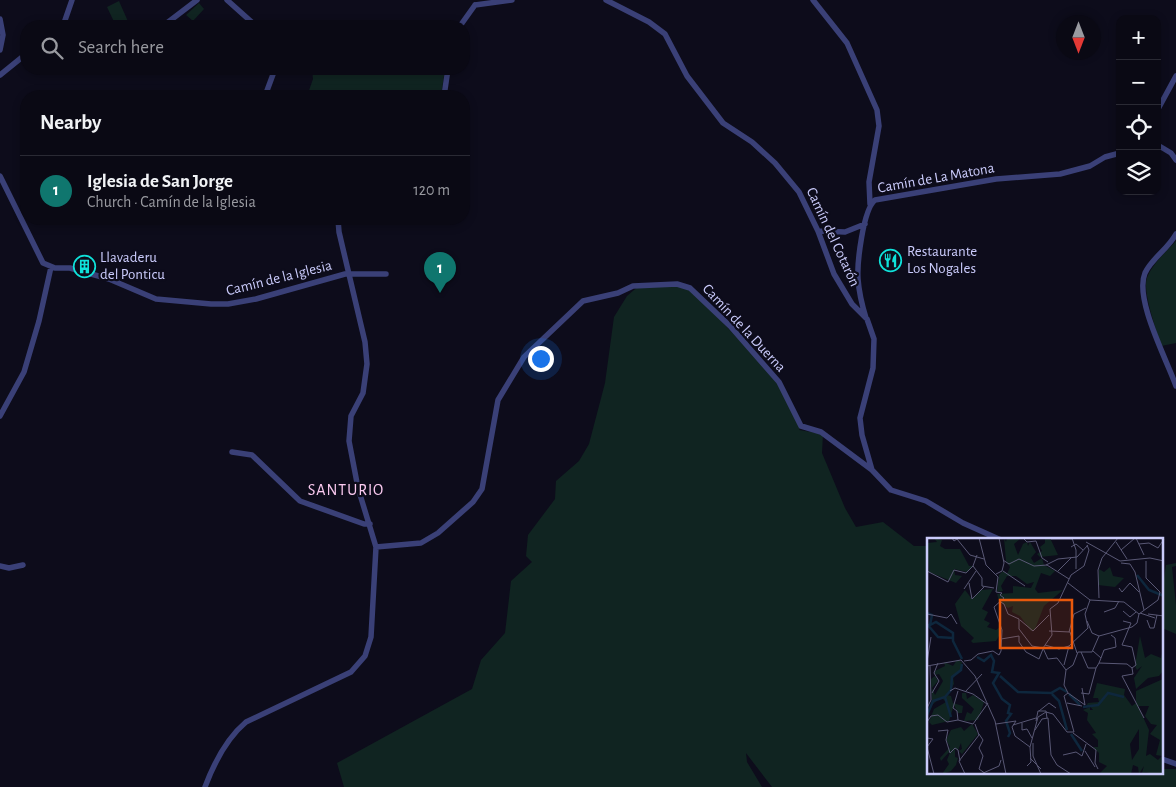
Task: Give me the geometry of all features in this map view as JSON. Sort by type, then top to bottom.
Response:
[{"type":"street","points":[[65,20],[72,0]]},
{"type":"street","points":[[171,20],[197,0]]},
{"type":"street","points":[[227,0],[249,20]]},
{"type":"street","points":[[464,20],[475,2],[512,0]]},
{"type":"street","name":"Camín del Cotarón","points":[[606,0],[650,22],[665,34],[687,76],[723,123],[752,142],[788,176],[799,192],[818,231],[834,274],[852,304],[867,320],[874,339],[873,368],[860,418],[862,435],[872,470],[890,490],[926,501],[963,523],[997,538]]},
{"type":"street","points":[[813,0],[847,43],[877,110],[879,126],[869,182],[870,204]]},
{"type":"street","points":[[0,19],[3,35],[0,50]]},
{"type":"street","points":[[0,75],[20,59]]},
{"type":"street","points":[[267,90],[273,75]]},
{"type":"street","points":[[445,90],[447,75]]},
{"type":"street","points":[[1160,105],[1176,76]]},
{"type":"street","points":[[1161,150],[1171,153],[1176,160]]},
{"type":"street","name":"Camín de La Matona","points":[[867,320],[858,277],[865,224],[870,204],[881,199],[986,181],[1060,174],[1085,167],[1116,155]]},
{"type":"street","points":[[0,176],[20,218]]},
{"type":"street","points":[[818,231],[845,232],[865,224]]},
{"type":"street","points":[[0,416],[24,372],[39,321],[51,267],[40,259],[24,225]]},
{"type":"street","points":[[205,787],[227,742],[246,722],[344,677],[358,666],[369,646],[376,547],[358,488],[348,426],[362,393],[367,364],[365,342],[339,225]]},
{"type":"street","points":[[1176,234],[1145,272],[1143,288],[1159,347],[1176,386]]},
{"type":"street","name":"Camín de la Iglesia","points":[[51,267],[70,268],[109,279],[156,299],[216,305],[256,299],[350,273],[386,274]]},
{"type":"street","name":"Camín de la Duerna","points":[[376,547],[422,543],[438,533],[472,502],[482,489],[498,400],[524,357],[583,301],[618,293],[641,284],[677,284],[690,288],[730,326],[779,382],[801,426],[820,432],[872,470]]},
{"type":"street","points":[[232,452],[252,455],[300,501],[364,524],[370,524]]},
{"type":"street","points":[[0,566],[9,568],[23,564]]},
{"type":"street","points":[[1164,760],[1176,764]]},
{"type":"green space","points":[[119,1],[127,20],[113,20],[107,7]]},
{"type":"green space","points":[[199,3],[204,9],[194,20],[186,15]]},
{"type":"green space","points":[[313,75],[444,75],[442,90],[309,90]]},
{"type":"green space","points":[[1176,241],[1176,343],[1161,346],[1148,301],[1146,284],[1153,268]]},
{"type":"green space","points":[[641,284],[677,284],[690,288],[779,382],[801,426],[799,430],[823,434],[822,453],[845,508],[856,527],[883,522],[914,546],[927,546],[927,774],[1164,774],[1164,769],[1176,769],[1176,787],[772,787],[746,753],[747,762],[762,787],[344,787],[337,763],[472,689],[481,660],[505,633],[511,581],[532,562],[526,556],[528,535],[555,499],[556,481],[579,461],[589,444],[605,383],[614,317],[627,296]]},
{"type":"green space","points":[[1176,563],[1176,566],[1172,567],[1176,605],[1176,634],[1164,629],[1164,578],[1166,565]]},
{"type":"place","name":"Restaurante Los Nogales","points":[[891,260]]},
{"type":"place","name":"Llavaderu del Ponticu","points":[[84,266]]},
{"type":"place","name":"Iglesia de San Jorge","points":[[440,293]]},
{"type":"district","name":"SANTURIO","points":[[346,490]]}]
